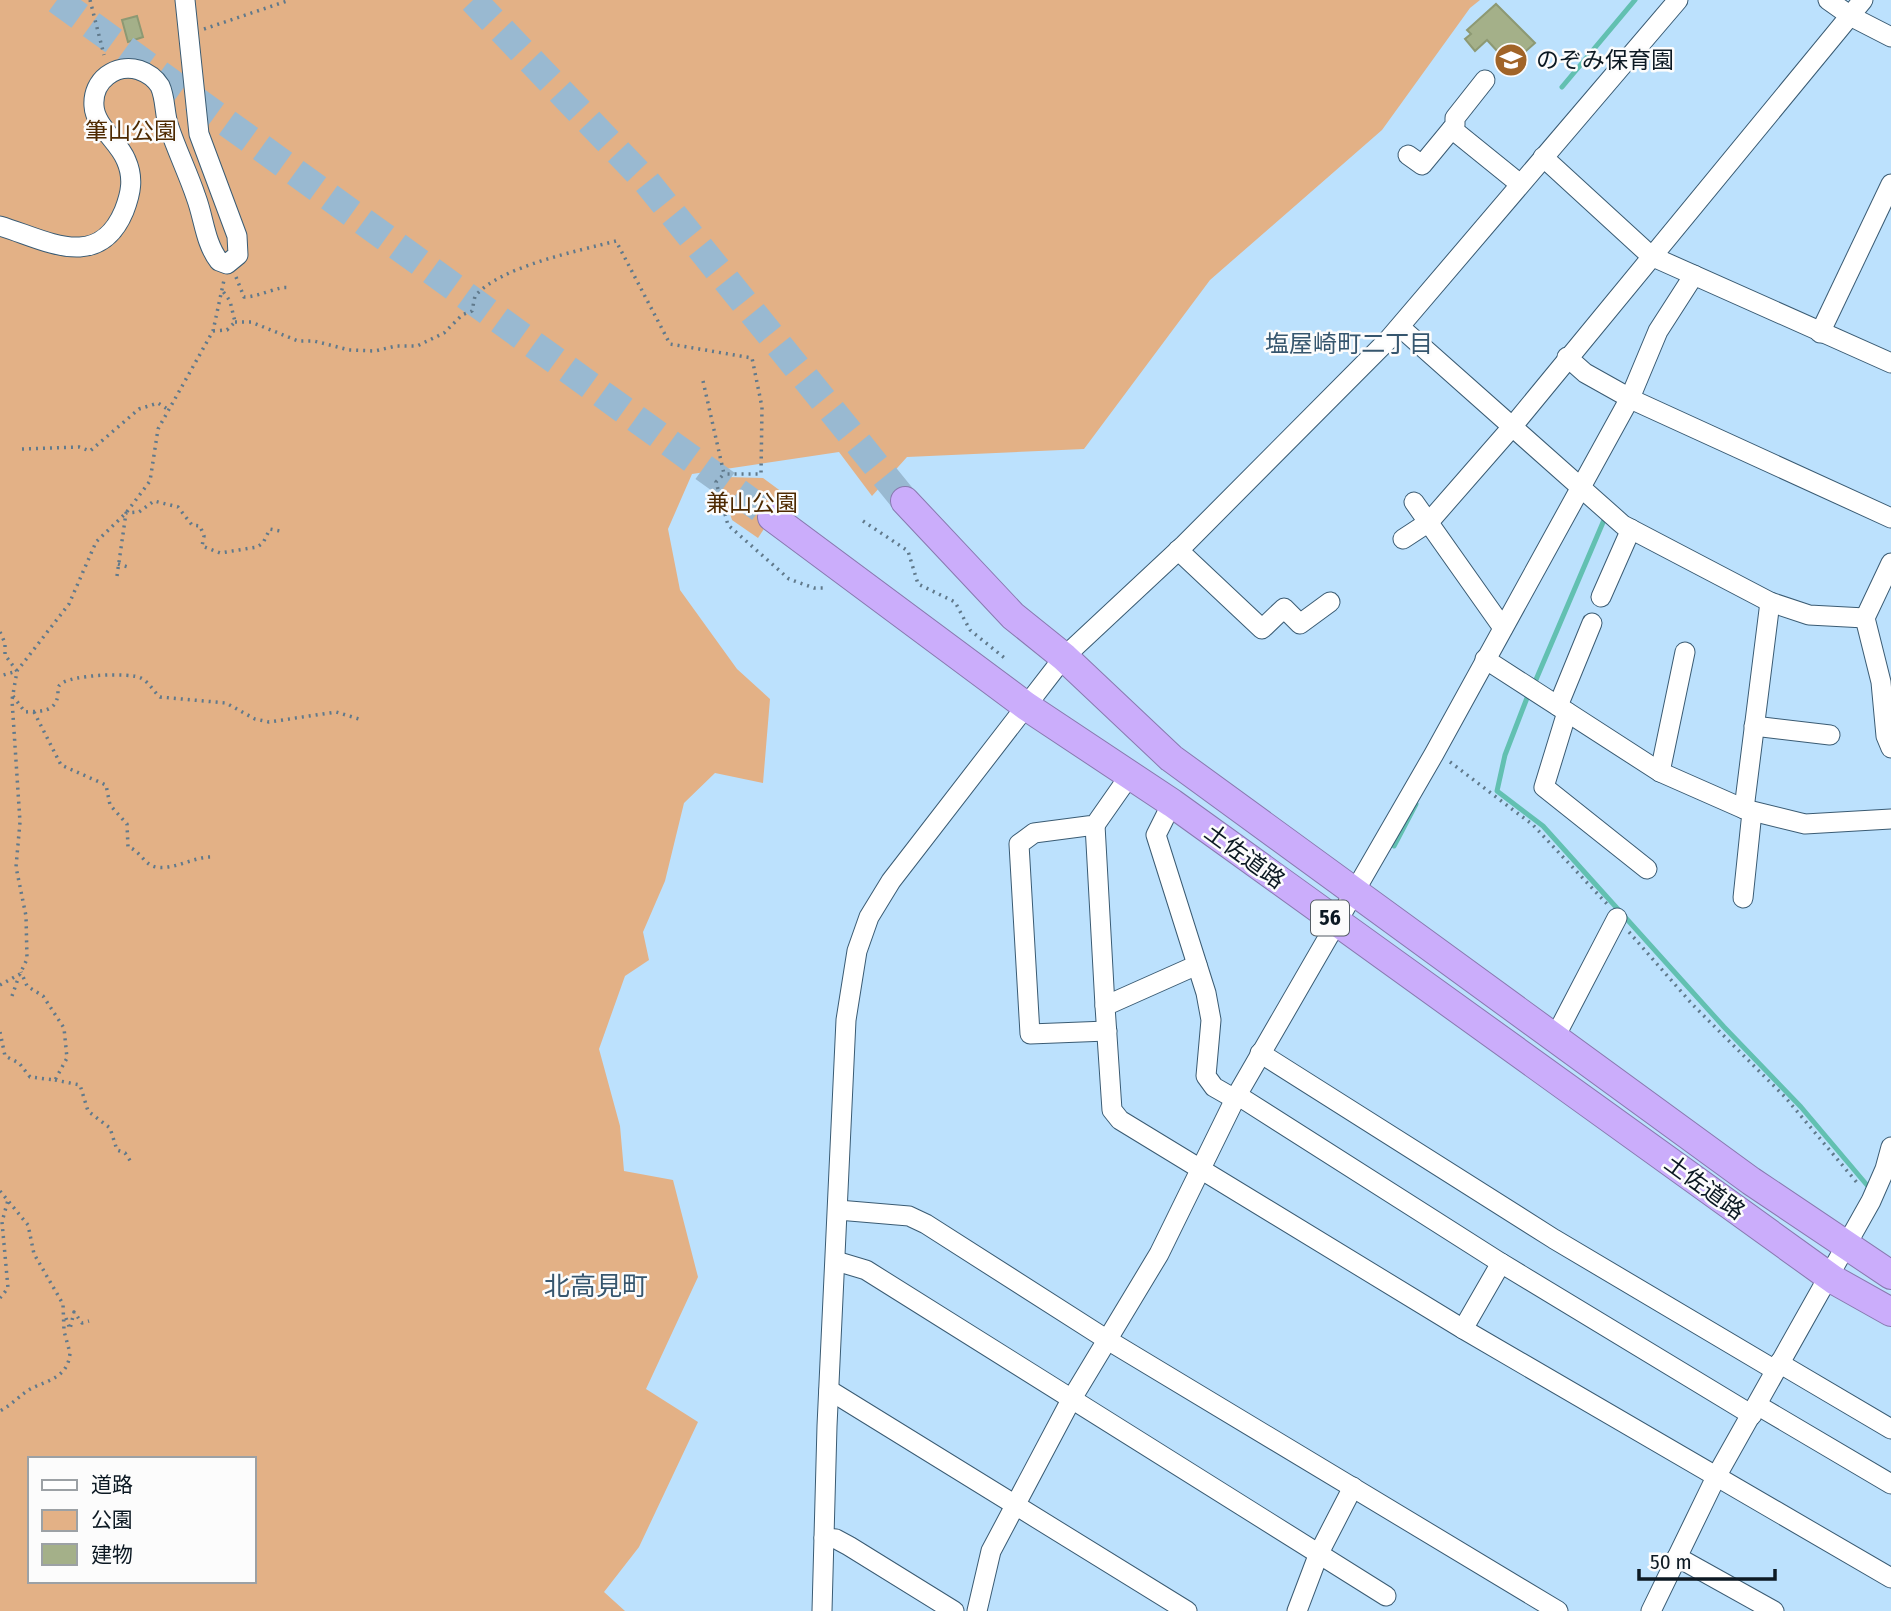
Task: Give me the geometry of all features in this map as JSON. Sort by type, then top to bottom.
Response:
[{"type":"highway","name":"土佐道路","points":[[905,502],[1013,616],[1064,657],[1171,758],[1751,1181],[1891,1275]]},
{"type":"highway","name":"土佐道路","points":[[772,517],[1026,706],[1172,803],[1828,1276],[1891,1312]]},
{"type":"street","points":[[0,226],[56,247],[80,248],[100,240],[120,218],[131,194],[128,164],[94,107],[97,86],[109,74],[134,68],[152,76],[160,86],[168,125],[197,199],[211,250],[219,261],[230,262],[240,248],[199,134],[185,0]]},
{"type":"street","points":[[822,1611],[846,1020],[857,951],[869,917],[891,881],[1064,657],[1178,550],[1400,327],[1678,0]]},
{"type":"street","points":[[1828,0],[1852,17],[1891,37]]},
{"type":"street","points":[[1403,539],[1429,522],[1512,427],[1567,357],[1852,17],[1863,0]]},
{"type":"street","points":[[1408,155],[1422,165],[1452,129],[1455,118],[1485,80]]},
{"type":"street","points":[[1452,129],[1520,184]]},
{"type":"street","points":[[1543,157],[1651,256],[1891,363]]},
{"type":"street","points":[[1820,333],[1891,184]]},
{"type":"street","points":[[977,1611],[991,1551],[1016,1503],[1107,1339],[1159,1254],[1260,1053],[1434,754],[1630,397],[1658,331],[1694,275]]},
{"type":"street","points":[[1400,327],[1580,490],[1631,529],[1770,602],[1809,615],[1865,618]]},
{"type":"street","points":[[1567,357],[1585,373],[1630,397],[1891,518]]},
{"type":"street","points":[[1414,502],[1503,628]]},
{"type":"street","points":[[1601,597],[1631,529]]},
{"type":"street","points":[[1178,550],[1262,629],[1284,608],[1300,624],[1330,602]]},
{"type":"street","points":[[1865,618],[1886,589],[1891,564]]},
{"type":"street","points":[[1743,898],[1754,726],[1770,602]]},
{"type":"street","points":[[1865,618],[1881,681],[1886,736],[1891,748]]},
{"type":"street","points":[[1592,623],[1562,709],[1544,787],[1647,869]]},
{"type":"street","points":[[1660,772],[1685,652]]},
{"type":"street","points":[[1485,659],[1660,772],[1748,810],[1805,824],[1891,819]]},
{"type":"street","points":[[1754,726],[1830,735]]},
{"type":"street","points":[[1130,775],[1095,825],[1112,1110],[1120,1120],[1463,1329],[1891,1577]]},
{"type":"street","points":[[1172,803],[1156,835],[1197,965],[1211,1020],[1206,1076],[1214,1087],[1236,1097],[1501,1263],[1755,1410],[1891,1484]]},
{"type":"street","points":[[1095,825],[1034,833],[1019,844],[1030,1034],[1107,1031]]},
{"type":"street","points":[[1554,1039],[1617,918]]},
{"type":"street","points":[[1105,1006],[1197,965]]},
{"type":"street","points":[[1260,1053],[1555,1239],[1777,1367],[1891,1429]]},
{"type":"street","points":[[1651,1611],[1717,1475],[1871,1201],[1891,1147]]},
{"type":"street","points":[[838,1210],[909,1216],[926,1224],[1107,1339],[1558,1611]]},
{"type":"street","points":[[836,1261],[866,1270],[1386,1596]]},
{"type":"street","points":[[1463,1329],[1501,1263]]},
{"type":"street","points":[[829,1390],[1187,1611]]},
{"type":"street","points":[[1300,1610],[1319,1553],[1353,1487]]},
{"type":"street","points":[[824,1538],[836,1539],[849,1546],[954,1611]]},
{"type":"street","points":[[1677,1557],[1774,1611]]},
{"type":"path","points":[[90,0],[109,74]]},
{"type":"path","points":[[189,35],[290,0]]},
{"type":"path","points":[[213,331],[227,330],[235,322],[251,322],[298,341],[314,341],[349,350],[375,351],[396,346],[417,346],[444,333],[462,315],[472,310],[475,296],[497,281],[538,262],[616,241],[670,344],[752,358],[762,407],[761,474],[723,474],[716,482],[728,525],[789,579],[814,589],[836,587]]},
{"type":"path","points":[[230,262],[240,295],[244,298],[268,294],[281,287],[290,288]]},
{"type":"path","points":[[12,996],[27,960],[26,916],[16,867],[20,822],[13,752],[13,696],[17,671],[69,604],[96,542],[126,513],[152,477],[158,429],[213,331],[230,262]]},
{"type":"path","points":[[222,290],[230,301],[235,322]]},
{"type":"path","points":[[703,380],[723,474]]},
{"type":"path","points":[[22,449],[79,447],[88,452],[139,409],[158,403],[169,410]]},
{"type":"path","points":[[126,513],[139,512],[154,502],[178,507],[192,525],[200,526],[204,536],[202,546],[220,553],[257,547],[263,543],[270,529],[280,531]]},
{"type":"path","points":[[117,576],[126,513]]},
{"type":"path","points":[[863,521],[908,551],[918,584],[955,601],[970,630],[1007,660]]},
{"type":"path","points":[[118,564],[128,567]]},
{"type":"path","points":[[0,632],[5,643],[5,655],[17,671]]},
{"type":"path","points":[[0,676],[17,671]]},
{"type":"path","points":[[13,696],[21,703],[23,712],[34,712],[53,707],[59,685],[64,682],[88,676],[127,676],[142,678],[160,697],[230,704],[259,721],[292,721],[337,712],[359,719]]},
{"type":"path","points":[[34,712],[61,765],[106,785],[110,805],[127,824],[128,847],[135,849],[147,863],[160,867],[213,857]]},
{"type":"path","points":[[1434,754],[1447,760],[1533,825],[1692,1004],[1785,1097],[1871,1201]]},
{"type":"path","points":[[0,985],[20,973]]},
{"type":"path","points":[[20,973],[27,986],[43,996],[64,1028],[67,1058],[55,1080]]},
{"type":"path","points":[[0,1032],[5,1056],[19,1063],[30,1077],[80,1085],[88,1111],[110,1128],[117,1150],[125,1153],[131,1162]]},
{"type":"path","points":[[0,1191],[30,1229],[34,1254],[63,1304],[64,1331],[71,1353],[63,1371],[54,1380],[32,1388],[0,1410]]},
{"type":"path","points":[[0,1298],[8,1288],[2,1222],[8,1200]]},
{"type":"path","points":[[64,1316],[71,1329],[74,1312],[82,1323],[89,1321]]},
{"type":"green space","name":"筆山公園","points":[[0,0],[1480,0],[1470,8],[1382,130],[1210,280],[1084,449],[907,457],[872,496],[839,452],[692,474],[668,529],[680,590],[737,669],[770,699],[763,783],[715,773],[684,803],[665,881],[643,932],[649,960],[625,976],[599,1049],[620,1126],[624,1171],[673,1180],[698,1277],[646,1389],[698,1422],[639,1547],[604,1592],[625,1611],[0,1611]]},
{"type":"green space","name":"兼山公園","points":[[727,477],[763,478],[786,495],[758,538],[732,520],[720,484]]},
{"type":"building","points":[[1496,4],[1535,43],[1517,59],[1506,47],[1499,53],[1487,40],[1475,51],[1465,39],[1471,34],[1467,30]]},
{"type":"building","points":[[137,16],[143,37],[128,42],[122,20]]},
{"type":"waterway","points":[[1562,87],[1635,0]]},
{"type":"waterway","points":[[1535,682],[1604,520]]},
{"type":"waterway","points":[[1527,698],[1505,755],[1497,791],[1543,826],[1724,1027],[1801,1107],[1872,1191]]},
{"type":"waterway","points":[[1394,846],[1416,804]]},
{"type":"tunnel","points":[[57,0],[772,517]]},
{"type":"tunnel","points":[[473,0],[646,181],[905,501]]},
{"type":"place","name":"のぞみ保育園","points":[[1511,60]]},
{"type":"district","name":"塩屋崎町二丁目","points":[[1349,344]]},
{"type":"district","name":"北高見町","points":[[596,1286]]}]
